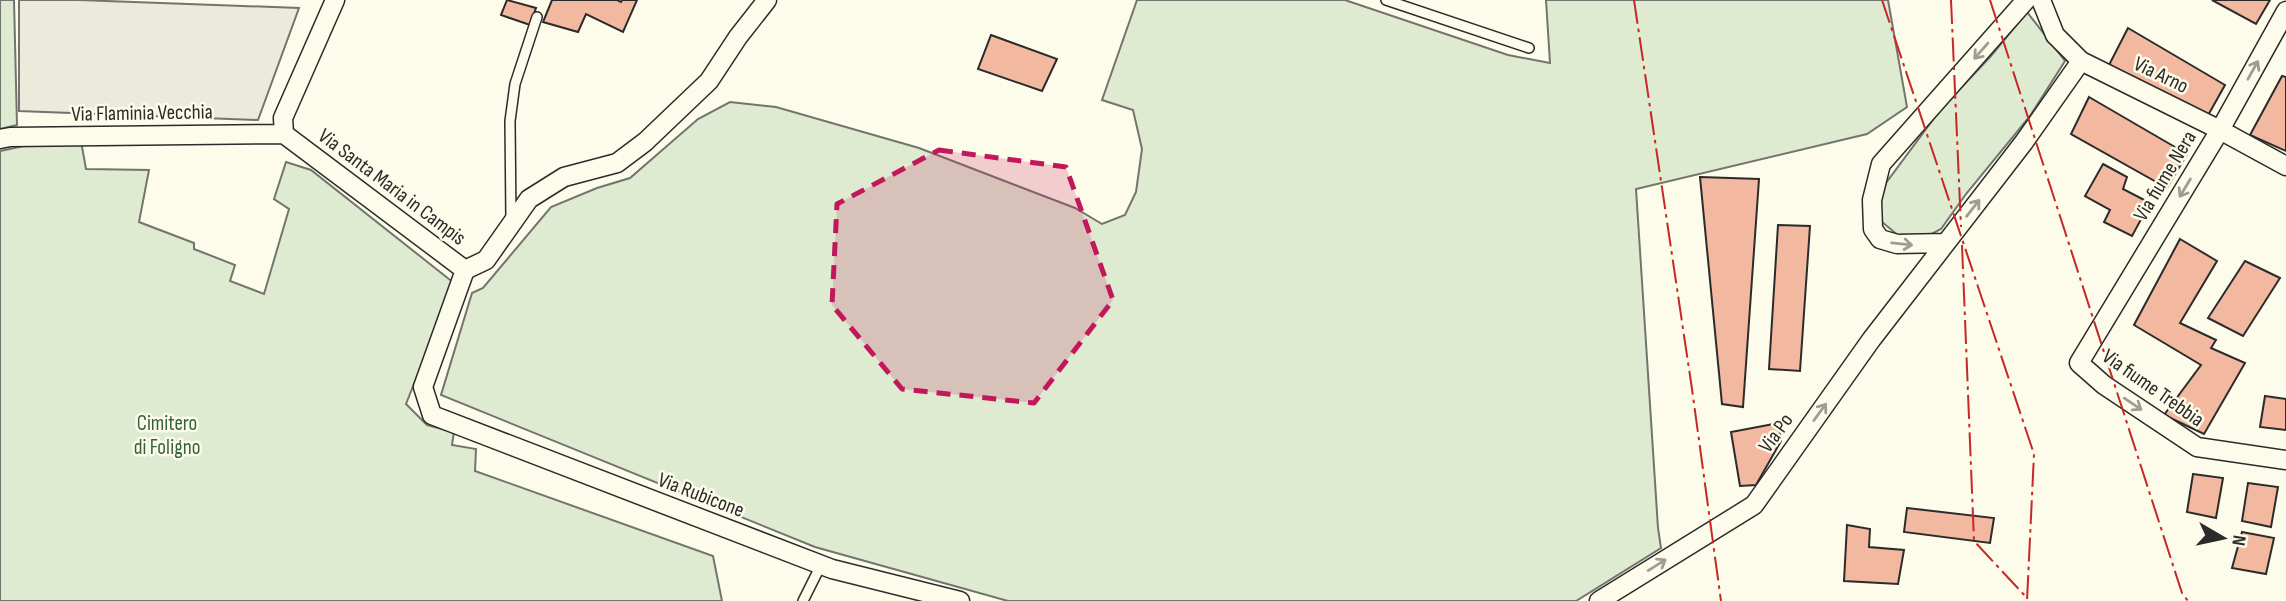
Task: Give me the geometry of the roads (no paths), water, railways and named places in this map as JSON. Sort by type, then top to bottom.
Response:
[{"type":"street","name":"Via Santa Maria in Campis","points":[[335,0],[283,118],[284,134],[466,270],[422,387],[432,415]]},
{"type":"street","points":[[466,270],[486,260],[528,199],[564,177],[617,163],[645,142],[709,81],[767,0]]},
{"type":"street","points":[[1946,243],[1897,244],[1880,240],[1873,229],[1872,200],[1881,164],[2026,0]]},
{"type":"street","name":"Via Arno","points":[[2041,0],[2055,35],[2081,61],[2286,166]]},
{"type":"street","name":"Via fiume Nera","points":[[2079,363],[2220,130],[2286,11]]},
{"type":"street","name":"Via Po","points":[[1599,601],[1754,505],[1871,340],[2024,142],[2081,61]]},
{"type":"street","name":"Via Flaminia Vecchia","points":[[0,139],[10,136],[284,134]]},
{"type":"street","name":"Via fiume Trebbia","points":[[2079,363],[2104,385],[2197,447],[2286,460]]},
{"type":"street","name":"Via Rubicone","points":[[432,415],[821,565],[960,601]]},
{"type":"lane","points":[[1385,0],[1529,48]]},
{"type":"lane","points":[[511,225],[510,121],[515,84],[537,17]]},
{"type":"lane","points":[[803,601],[821,565]]},
{"type":"park label","name":"Cimitero di Foligno","points":[[167,435]]}]
